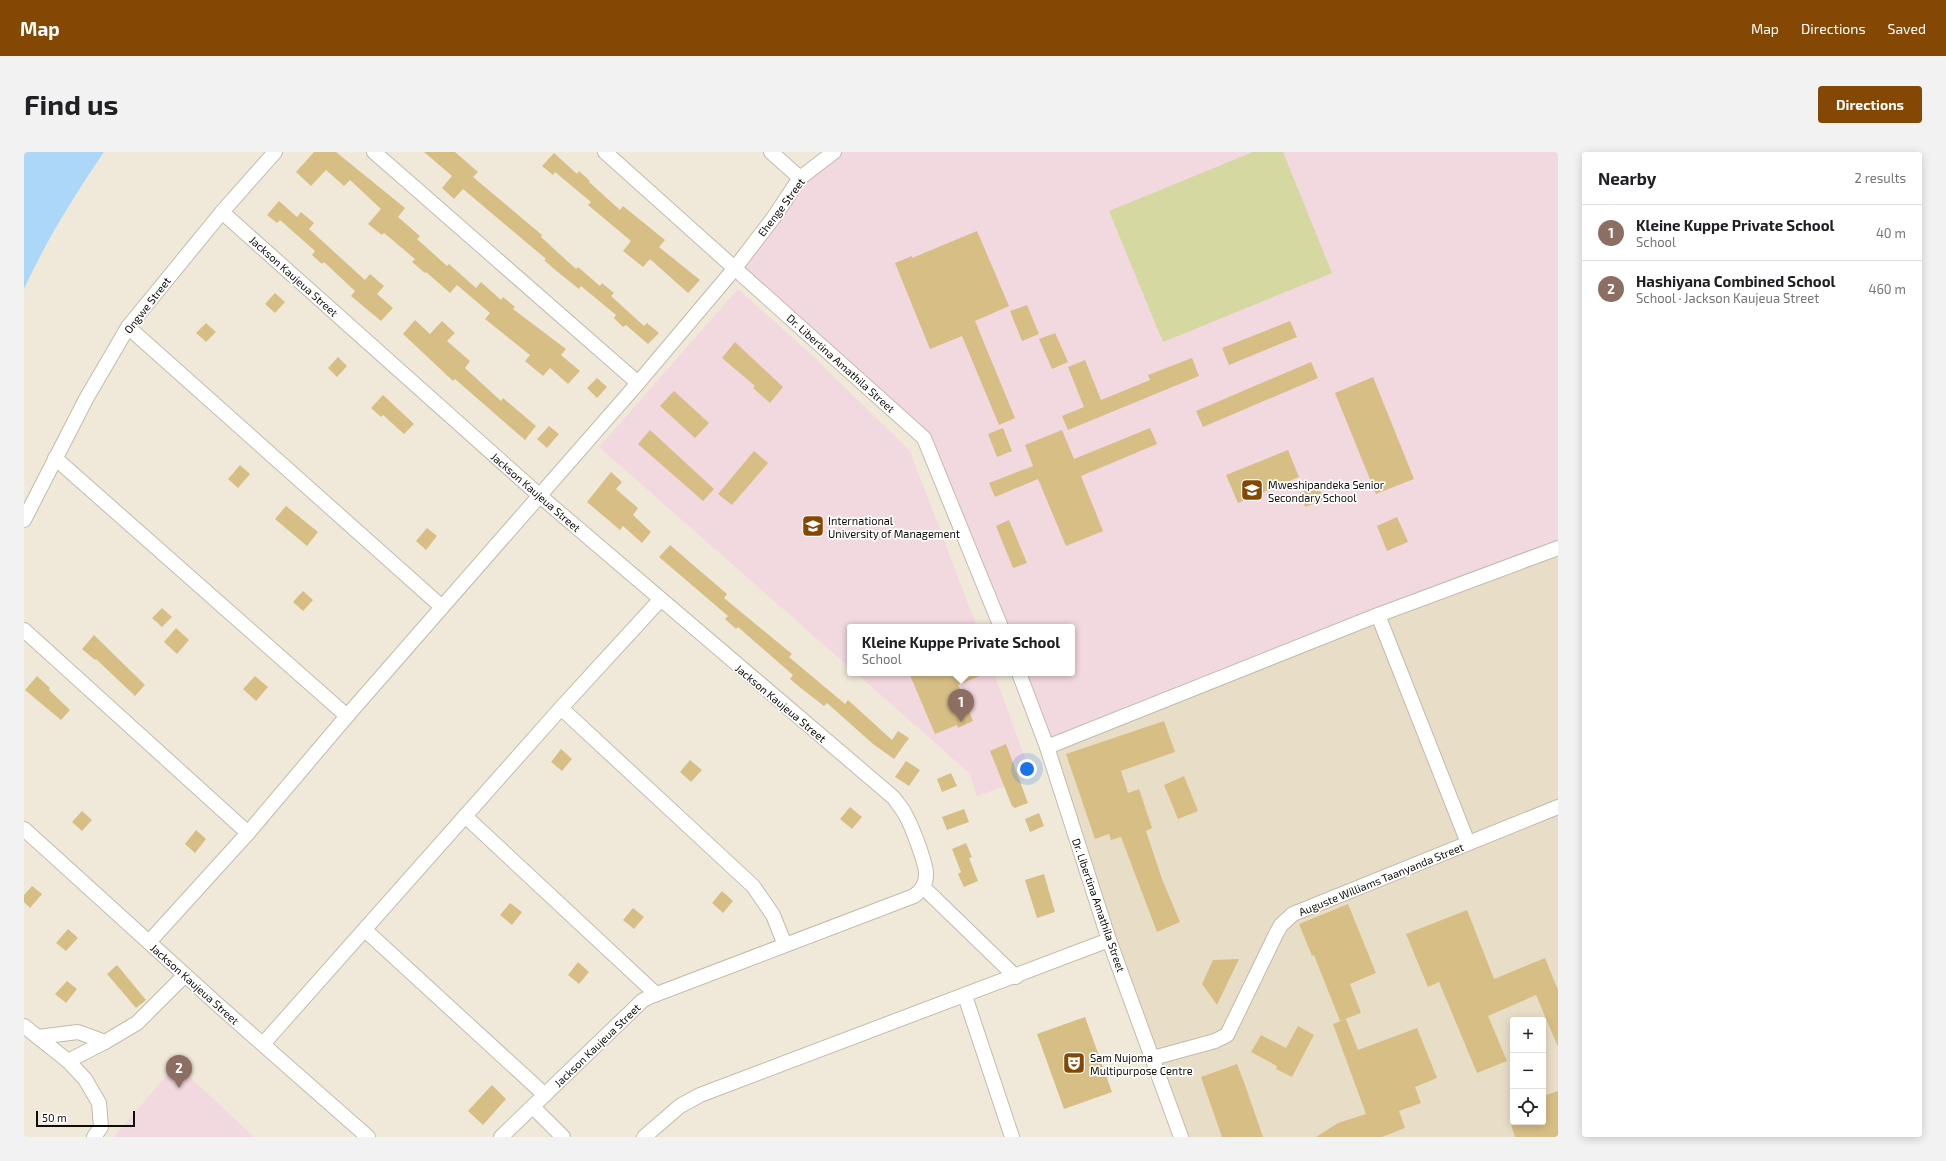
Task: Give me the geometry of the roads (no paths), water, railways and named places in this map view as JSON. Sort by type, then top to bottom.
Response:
[{"type":"street","name":"Ongwe Street","points":[[24,520],[86,399],[128,327],[222,212],[275,152]]},
{"type":"street","points":[[374,152],[638,383]]},
{"type":"street","name":"Dr. Libertina Amathila Street","points":[[605,152],[924,438],[1000,624]]},
{"type":"street","points":[[771,152],[800,178]]},
{"type":"street","name":"Ehenge Street","points":[[149,942],[248,833],[347,716],[638,383],[735,268],[800,178],[834,152]]},
{"type":"street","name":"Jackson Kaujeua Street","points":[[222,212],[540,496],[660,600],[894,798],[905,814],[925,865],[927,874],[923,887],[914,896],[656,994],[642,1001],[501,1137]]},
{"type":"street","points":[[128,327],[442,607]]},
{"type":"street","points":[[55,458],[347,716]]},
{"type":"street","points":[[1047,747],[1378,615],[1558,548]]},
{"type":"street","points":[[263,1044],[561,708],[660,600]]},
{"type":"street","points":[[1378,615],[1468,843]]},
{"type":"street","points":[[24,630],[248,833]]},
{"type":"street","name":"Dr. Libertina Amathila Street","points":[[1020,676],[1047,747],[1109,940],[1181,1137]]},
{"type":"street","points":[[561,708],[753,886],[773,915],[785,945]]},
{"type":"street","name":"Auguste Williams Taanyanda Street","points":[[1153,1058],[1215,1041],[1227,1035],[1277,932],[1281,925],[1293,914],[1558,807]]},
{"type":"street","points":[[465,816],[656,994]]},
{"type":"street","name":"Jackson Kaujeua Street","points":[[24,829],[185,975],[368,1137]]},
{"type":"street","points":[[923,887],[1016,976]]},
{"type":"street","points":[[365,930],[545,1095]]},
{"type":"street","points":[[644,1137],[680,1106],[700,1095],[965,996],[1109,940]]},
{"type":"street","points":[[68,1061],[105,1042],[137,1023],[185,975]]},
{"type":"street","points":[[965,996],[1012,1137]]},
{"type":"street","points":[[24,1026],[68,1061],[85,1079],[99,1102],[101,1127],[94,1137]]},
{"type":"street","points":[[38,1037],[78,1032],[105,1042]]},
{"type":"street","points":[[532,1107],[563,1137]]},
{"type":"water","points":[[24,152],[104,152],[61,219],[24,289]]},
{"type":"place","name":"Mweshipandeka Senior Secondary School","points":[[1252,490]]},
{"type":"place","name":"International University of Management","points":[[813,526]]},
{"type":"place","name":"Kleine Kuppe Private School","points":[[961,722]]},
{"type":"place","name":"Sam Nujoma Multipurpose Centre","points":[[1074,1063]]},
{"type":"place","name":"Hashiyana Combined School","points":[[179,1088]]}]
